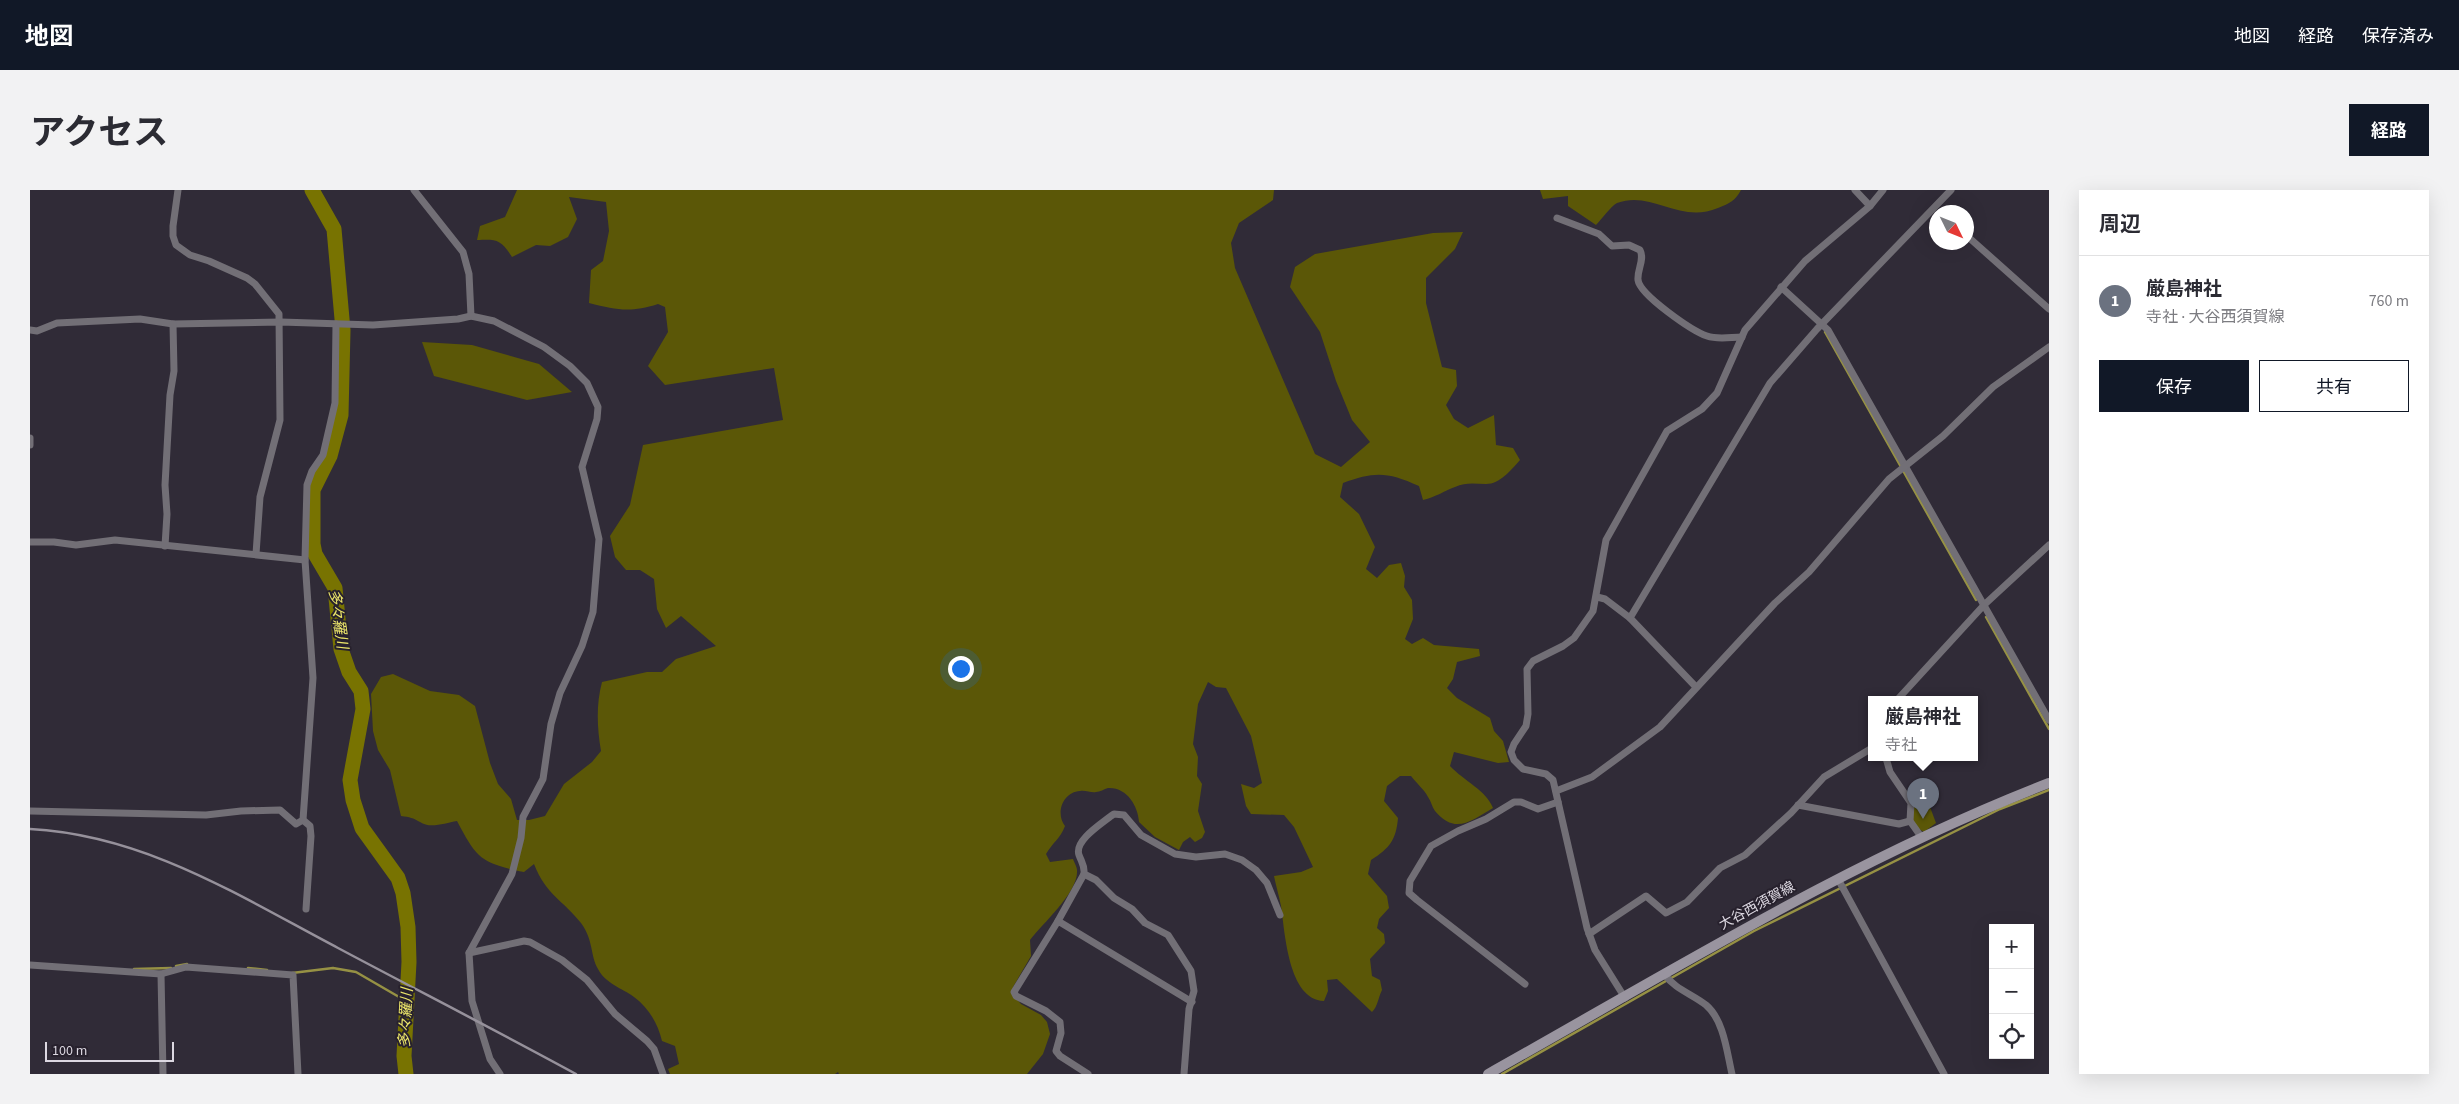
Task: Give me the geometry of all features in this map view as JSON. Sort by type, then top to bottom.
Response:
[{"type":"main road","name":"大谷西須賀線","points":[[1488,1074],[1625,998],[1776,910],[1922,838],[2000,802],[2049,783]]},
{"type":"street","points":[[178,190],[173,226],[173,236],[176,245],[190,256],[209,261],[255,284],[279,314],[281,322],[280,420],[260,497],[256,554]]},
{"type":"street","points":[[414,190],[463,252],[469,274],[471,316]]},
{"type":"street","points":[[1855,190],[1870,206]]},
{"type":"street","points":[[1625,998],[1595,950],[1589,934],[1553,780],[1546,774],[1524,769],[1514,760],[1511,752],[1526,726],[1528,714],[1527,669],[1533,661],[1563,646],[1574,638],[1593,611],[1597,597],[1602,552],[1606,540],[1667,431],[1702,409],[1717,393],[1745,330],[1805,260],[1870,206],[1883,190]]},
{"type":"street","points":[[1936,205],[1951,190]]},
{"type":"street","points":[[1630,618],[1770,383],[1823,323],[1929,212]]},
{"type":"street","points":[[1557,218],[1599,234],[1612,246],[1629,246],[1640,250],[1643,256],[1638,280],[1642,290],[1667,311],[1696,330],[1717,338],[1742,337]]},
{"type":"street","points":[[1974,242],[2049,310]]},
{"type":"street","points":[[1781,287],[1823,323],[1902,466],[2049,720]]},
{"type":"street","points":[[30,330],[37,331],[57,323],[140,319],[173,324],[281,322],[373,325],[458,319],[471,316],[494,321],[518,332],[570,366],[587,383],[598,406],[598,413],[582,467],[599,540],[596,599],[582,646],[560,693],[551,724],[543,780],[523,816],[522,838],[512,874],[469,953],[472,1000],[490,1059],[500,1074]]},
{"type":"street","points":[[165,546],[167,514],[165,485],[170,395],[174,371],[173,324]]},
{"type":"street","points":[[303,820],[313,678],[305,560],[307,485],[312,471],[323,455],[335,404],[337,324]]},
{"type":"street","points":[[1556,791],[1592,777],[1660,727],[1775,603],[1809,572],[1902,466],[1943,436],[1993,388],[2049,347]]},
{"type":"street","points":[[30,438],[30,445]]},
{"type":"street","points":[[30,542],[54,542],[76,545],[115,540],[305,560]]},
{"type":"street","points":[[1901,696],[1984,605],[2049,545]]},
{"type":"street","points":[[1597,597],[1605,598],[1630,618],[1696,688]]},
{"type":"street","points":[[1589,934],[1646,896],[1666,913],[1687,902],[1720,868],[1746,855],[1824,777],[1868,750]]},
{"type":"street","points":[[1887,761],[1890,772],[1911,803],[1910,821],[1922,838]]},
{"type":"street","points":[[1525,984],[1409,893],[1410,881],[1426,850],[1458,831],[1470,827],[1514,802],[1521,802],[1538,809],[1558,802]]},
{"type":"street","points":[[1798,805],[1899,824],[1910,821]]},
{"type":"street","points":[[30,811],[206,815],[241,811],[280,810],[296,824],[303,820]]},
{"type":"street","points":[[1088,1074],[1056,1052],[1062,1033],[1060,1022],[1046,1011],[1016,996],[1014,992],[1084,874],[1084,864],[1078,854],[1080,845],[1110,816],[1119,814],[1128,818],[1141,835],[1151,843],[1175,854],[1196,858],[1225,854],[1242,860],[1256,870],[1267,883],[1280,915]]},
{"type":"street","points":[[303,820],[310,826],[311,836],[306,909]]},
{"type":"street","points":[[1084,874],[1096,880],[1114,898],[1132,909],[1145,922],[1168,935],[1193,975],[1194,991],[1189,1014],[1184,1074]]},
{"type":"street","points":[[1838,879],[1944,1074]]},
{"type":"street","points":[[1058,920],[1192,1002]]},
{"type":"street","points":[[469,953],[524,941],[530,942],[562,960],[587,980],[615,1014],[647,1041],[654,1049],[663,1074]]},
{"type":"street","points":[[30,965],[161,974],[186,967],[293,975],[298,1074]]},
{"type":"street","points":[[161,974],[163,1074]]},
{"type":"street","points":[[1664,975],[1670,982],[1712,1011],[1722,1032],[1732,1074]]},
{"type":"shaded area","points":[[517,190],[1274,190],[1273,200],[1239,223],[1231,243],[1235,268],[1315,454],[1341,467],[1370,442],[1352,420],[1336,381],[1320,332],[1290,287],[1295,267],[1315,254],[1433,233],[1463,232],[1455,249],[1426,278],[1426,303],[1442,367],[1456,370],[1457,386],[1446,405],[1454,419],[1468,428],[1494,415],[1496,445],[1513,448],[1520,460],[1505,476],[1496,482],[1463,484],[1423,500],[1419,486],[1399,478],[1381,475],[1364,476],[1343,483],[1340,497],[1359,514],[1375,547],[1366,569],[1377,578],[1389,565],[1401,563],[1405,576],[1404,587],[1412,600],[1413,619],[1405,639],[1412,644],[1423,638],[1434,645],[1479,649],[1480,656],[1457,662],[1453,679],[1447,688],[1457,698],[1490,718],[1494,731],[1503,741],[1509,762],[1498,763],[1454,752],[1450,766],[1480,791],[1493,808],[1463,823],[1456,824],[1442,818],[1435,811],[1424,791],[1411,776],[1400,776],[1387,786],[1384,801],[1398,818],[1396,832],[1391,843],[1371,860],[1368,874],[1387,896],[1389,908],[1379,919],[1377,928],[1384,934],[1385,943],[1370,959],[1372,976],[1380,980],[1382,990],[1374,1010],[1372,1012],[1337,979],[1327,980],[1328,991],[1324,1001],[1312,998],[1303,989],[1296,977],[1290,963],[1274,876],[1301,872],[1313,867],[1294,827],[1284,815],[1251,814],[1246,806],[1241,784],[1254,788],[1262,783],[1251,736],[1226,688],[1216,687],[1208,682],[1198,704],[1193,744],[1198,757],[1197,776],[1202,784],[1198,811],[1205,832],[1202,838],[1195,842],[1190,837],[1183,842],[1179,850],[1155,837],[1139,822],[1134,804],[1126,794],[1115,789],[1108,788],[1099,792],[1074,792],[1062,804],[1061,815],[1065,826],[1046,854],[1050,862],[1073,859],[1077,869],[1076,879],[1066,898],[1030,940],[1031,956],[1013,987],[1014,996],[1021,1004],[1041,1015],[1047,1022],[1050,1034],[1043,1054],[1027,1074],[839,1074],[838,1072],[835,1074],[670,1074],[668,1069],[679,1064],[675,1046],[662,1041],[652,1017],[639,1001],[601,974],[581,923],[549,890],[534,864],[524,872],[489,862],[470,844],[457,821],[428,825],[401,816],[390,770],[378,750],[373,731],[371,694],[381,677],[393,674],[430,691],[459,695],[475,706],[490,763],[498,784],[511,799],[517,820],[529,820],[545,816],[564,784],[592,762],[601,751],[598,716],[602,682],[647,672],[662,672],[676,659],[716,646],[681,616],[666,628],[657,609],[654,579],[640,570],[626,570],[615,557],[610,536],[630,505],[643,445],[783,420],[774,368],[665,385],[648,366],[668,332],[665,307],[658,304],[639,309],[624,310],[589,303],[591,270],[603,261],[609,231],[606,202],[569,197],[577,219],[568,237],[550,246],[536,245],[512,257],[498,241],[477,240],[480,226],[505,217]]},
{"type":"shaded area","points":[[1540,190],[1741,190],[1737,197],[1729,203],[1704,212],[1678,210],[1642,201],[1630,200],[1617,203],[1596,225],[1568,206],[1568,196],[1543,199]]},
{"type":"shaded area","points":[[422,342],[472,345],[539,364],[572,392],[527,400],[434,376]]},
{"type":"shaded area","points":[[1922,804],[1930,807],[1936,823],[1924,832],[1914,824],[1912,814],[1912,805]]},
{"type":"waterway","name":"多々羅川","points":[[312,190],[334,229],[343,330],[341,415],[330,456],[313,490],[313,544],[315,554],[335,588],[341,649],[349,672],[361,691],[363,709],[350,780],[353,800],[362,828],[398,878],[403,893],[408,927],[409,962],[404,1056],[406,1074]]},
{"type":"waterway","points":[[1825,332],[1976,600]]},
{"type":"waterway","points":[[1986,617],[2049,729]]},
{"type":"waterway","points":[[1502,1074],[1754,931],[2000,809],[2049,790]]},
{"type":"waterway","points":[[176,966],[187,964]]},
{"type":"waterway","points":[[134,969],[171,968]]},
{"type":"waterway","points":[[248,968],[267,970]]},
{"type":"waterway","points":[[292,973],[333,968],[356,972],[406,1001]]},
{"type":"railway","points":[[30,829],[72,834],[113,843],[190,871],[264,908],[576,1074]]},
{"type":"place","name":"厳島神社","points":[[1923,819]]}]
